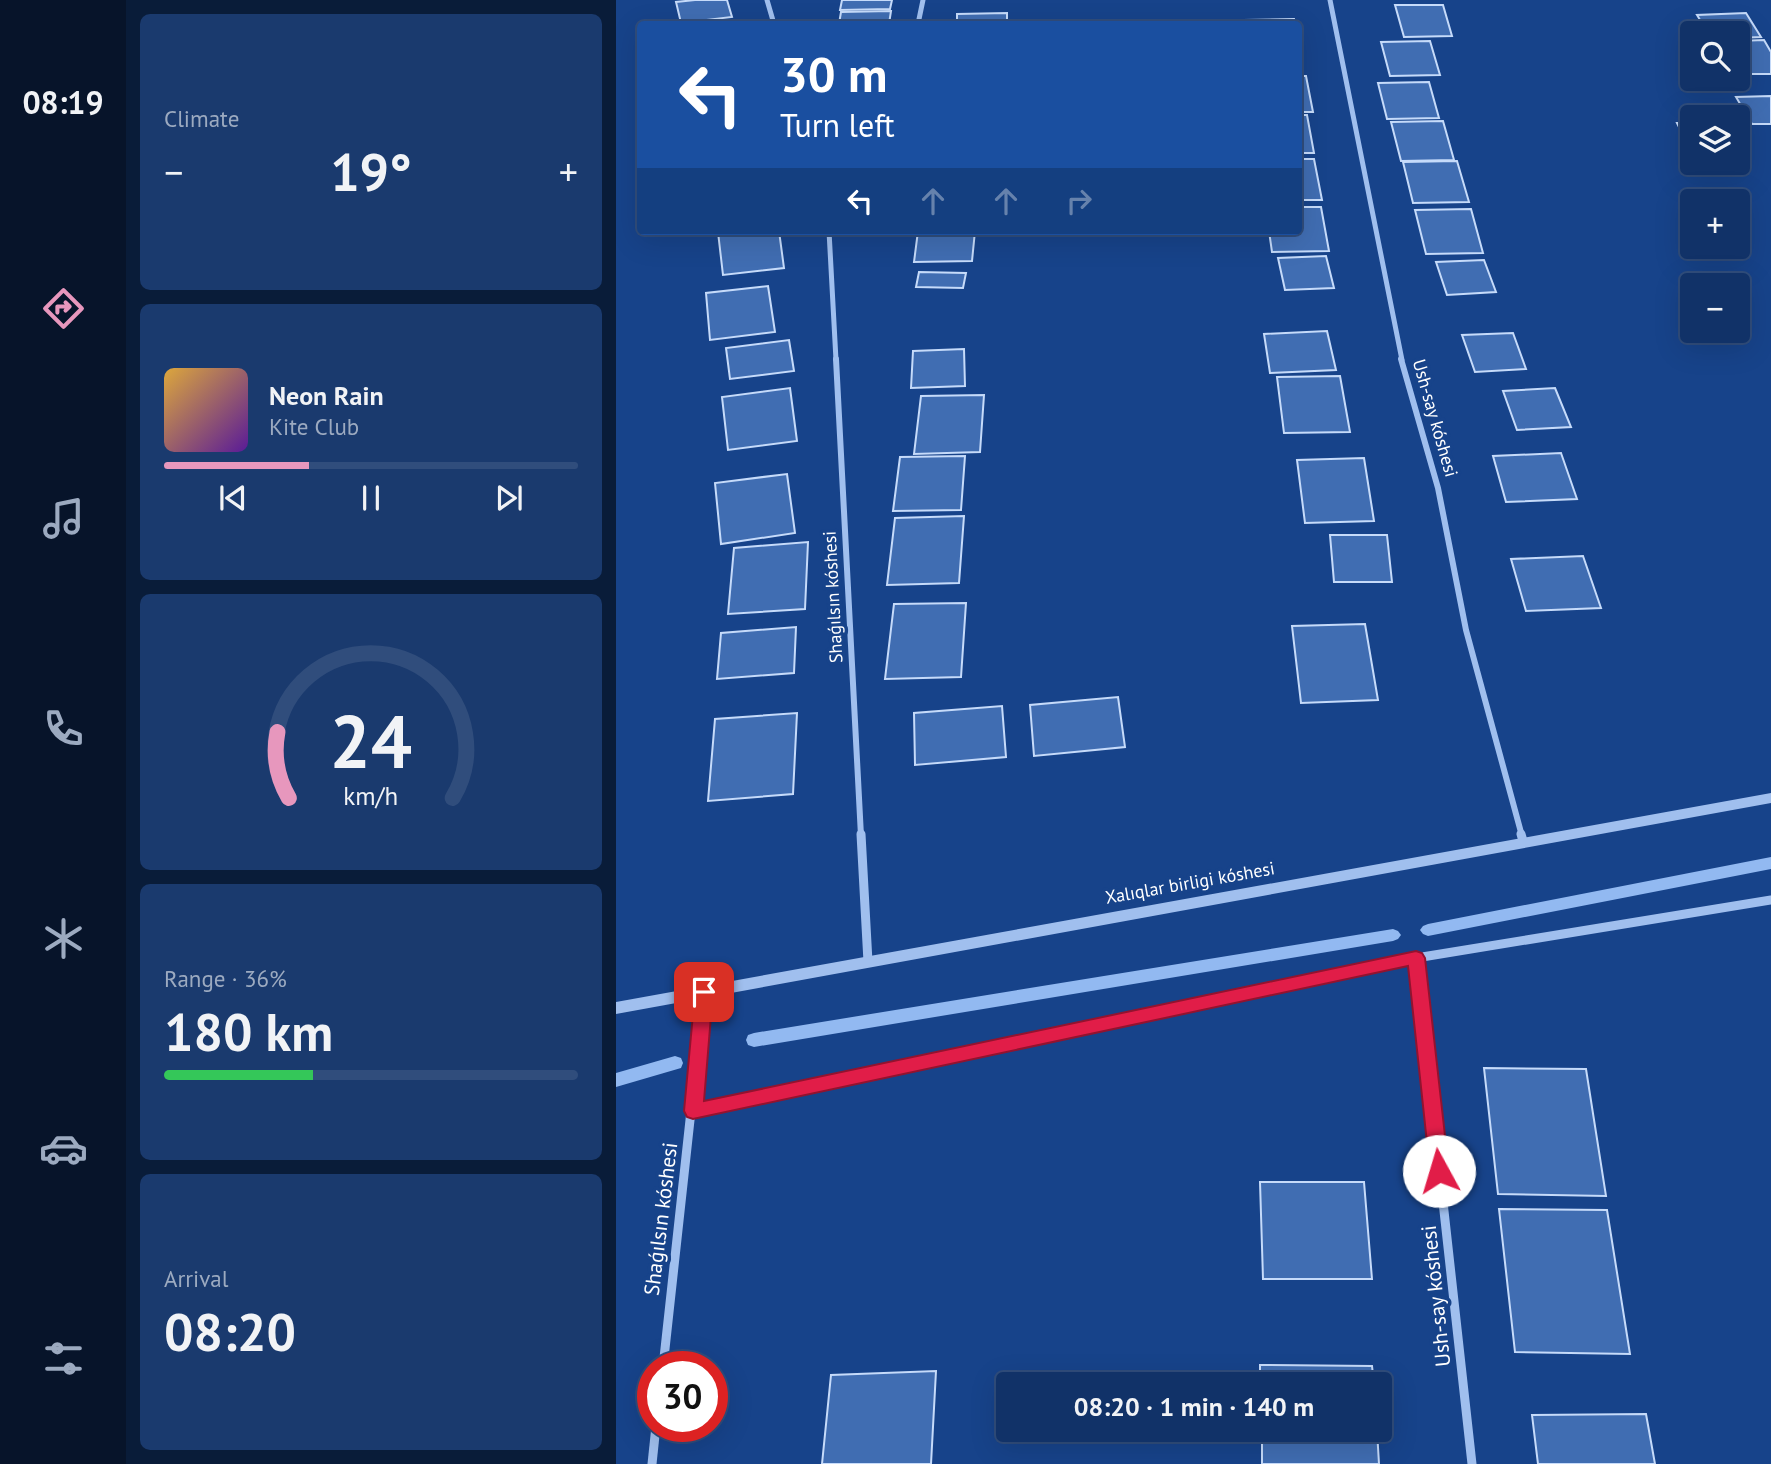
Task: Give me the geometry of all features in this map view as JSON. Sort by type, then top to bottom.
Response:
[{"type":"street","points":[[767,0],[773,21]]},
{"type":"street","points":[[919,21],[923,0]]},
{"type":"street","name":"Ush-say kóshesi","points":[[1330,0],[1395,337],[1438,488],[1466,630],[1523,841]]},
{"type":"street","name":"Shaǵılsın kóshesi","points":[[829,235],[868,962]]},
{"type":"street","name":"Xalıqlar birligi kóshesi","points":[[616,1008],[1771,798]]},
{"type":"street","points":[[693,1111],[1416,958],[1771,900]]},
{"type":"street","name":"Ush-say kóshesi","points":[[1416,958],[1472,1464]]},
{"type":"street","name":"Shaǵılsın kóshesi","points":[[665,1351],[704,992]]},
{"type":"street","points":[[652,1464],[654,1442]]},
{"type":"building","points":[[727,0],[732,17],[681,21],[676,2]]},
{"type":"building","points":[[842,0],[892,0],[890,9],[840,10]]},
{"type":"building","points":[[1395,5],[1443,5],[1452,36],[1404,37]]},
{"type":"building","points":[[891,11],[889,21],[840,21],[841,12]]},
{"type":"building","points":[[1007,13],[1007,21],[957,21],[957,14]]},
{"type":"building","points":[[1746,13],[1761,37],[1750,37],[1750,21],[1701,21],[1697,15]]},
{"type":"building","points":[[1294,19],[1294,21],[1245,21]]},
{"type":"building","points":[[1764,40],[1771,52],[1771,74],[1750,74],[1750,41]]},
{"type":"building","points":[[1430,41],[1440,75],[1390,76],[1381,42]]},
{"type":"building","points":[[1302,76],[1306,76],[1313,112],[1302,112]]},
{"type":"building","points":[[1429,82],[1439,118],[1387,119],[1378,83]]},
{"type":"building","points":[[1771,96],[1771,124],[1752,124],[1750,105],[1741,105],[1736,97]]},
{"type":"building","points":[[1302,115],[1307,115],[1314,153],[1302,153]]},
{"type":"building","points":[[1443,121],[1454,160],[1401,161],[1391,122]]},
{"type":"building","points":[[1302,159],[1314,159],[1322,200],[1302,200]]},
{"type":"building","points":[[1457,161],[1469,202],[1413,203],[1403,162]]},
{"type":"building","points":[[1302,207],[1321,207],[1329,251],[1272,252],[1270,235],[1302,235]]},
{"type":"building","points":[[1471,209],[1483,253],[1426,254],[1415,210]]},
{"type":"building","points":[[718,235],[780,235],[784,268],[723,275]]},
{"type":"building","points":[[917,235],[975,235],[972,261],[914,262]]},
{"type":"building","points":[[1326,256],[1334,288],[1285,290],[1278,258]]},
{"type":"building","points":[[1484,260],[1496,292],[1447,295],[1436,262]]},
{"type":"building","points":[[919,272],[966,273],[963,288],[916,287]]},
{"type":"building","points":[[768,286],[775,332],[710,340],[706,293]]},
{"type":"building","points":[[1327,331],[1336,370],[1270,373],[1264,334]]},
{"type":"building","points":[[1513,333],[1526,369],[1475,372],[1462,335]]},
{"type":"building","points":[[789,340],[794,371],[730,379],[726,348]]},
{"type":"building","points":[[964,349],[965,386],[911,388],[913,351]]},
{"type":"building","points":[[1340,376],[1350,432],[1284,433],[1277,377]]},
{"type":"building","points":[[790,388],[797,441],[728,450],[722,397]]},
{"type":"building","points":[[1555,388],[1571,427],[1517,430],[1503,391]]},
{"type":"building","points":[[984,395],[980,452],[914,454],[921,396]]},
{"type":"building","points":[[1561,453],[1577,499],[1506,502],[1493,456]]},
{"type":"building","points":[[965,456],[961,510],[893,511],[900,457]]},
{"type":"building","points":[[1364,458],[1374,521],[1305,523],[1297,460]]},
{"type":"building","points":[[787,474],[795,533],[721,544],[715,483]]},
{"type":"building","points":[[964,516],[959,583],[887,585],[895,518]]},
{"type":"building","points":[[1330,535],[1387,535],[1392,582],[1334,582]]},
{"type":"building","points":[[808,542],[805,609],[728,614],[734,548]]},
{"type":"building","points":[[1583,556],[1601,608],[1526,611],[1511,559]]},
{"type":"building","points":[[966,603],[961,677],[885,679],[894,604]]},
{"type":"building","points":[[1365,624],[1378,700],[1301,703],[1292,626]]},
{"type":"building","points":[[796,627],[794,673],[717,679],[721,633]]},
{"type":"building","points":[[1118,697],[1125,747],[1034,756],[1030,705]]},
{"type":"building","points":[[1002,706],[1006,757],[915,765],[914,713]]},
{"type":"building","points":[[797,713],[793,794],[708,801],[715,719]]},
{"type":"building","points":[[1484,1068],[1586,1069],[1606,1196],[1498,1194]]},
{"type":"building","points":[[1260,1182],[1364,1182],[1372,1279],[1263,1279]]},
{"type":"building","points":[[1499,1209],[1607,1210],[1630,1354],[1515,1352]]},
{"type":"building","points":[[1260,1365],[1372,1366],[1373,1372],[1260,1372]]},
{"type":"building","points":[[936,1371],[931,1464],[822,1464],[831,1375]]},
{"type":"building","points":[[1646,1414],[1655,1464],[1538,1464],[1532,1415]]},
{"type":"building","points":[[1262,1442],[1378,1442],[1379,1464],[1262,1464]]},
{"type":"waterway","points":[[1428,930],[1771,863]]},
{"type":"waterway","points":[[754,1040],[1393,935]]},
{"type":"waterway","points":[[616,1080],[675,1063]]},
{"type":"route","points":[[704,992],[693,1111],[1416,958],[1439,1171]]}]
